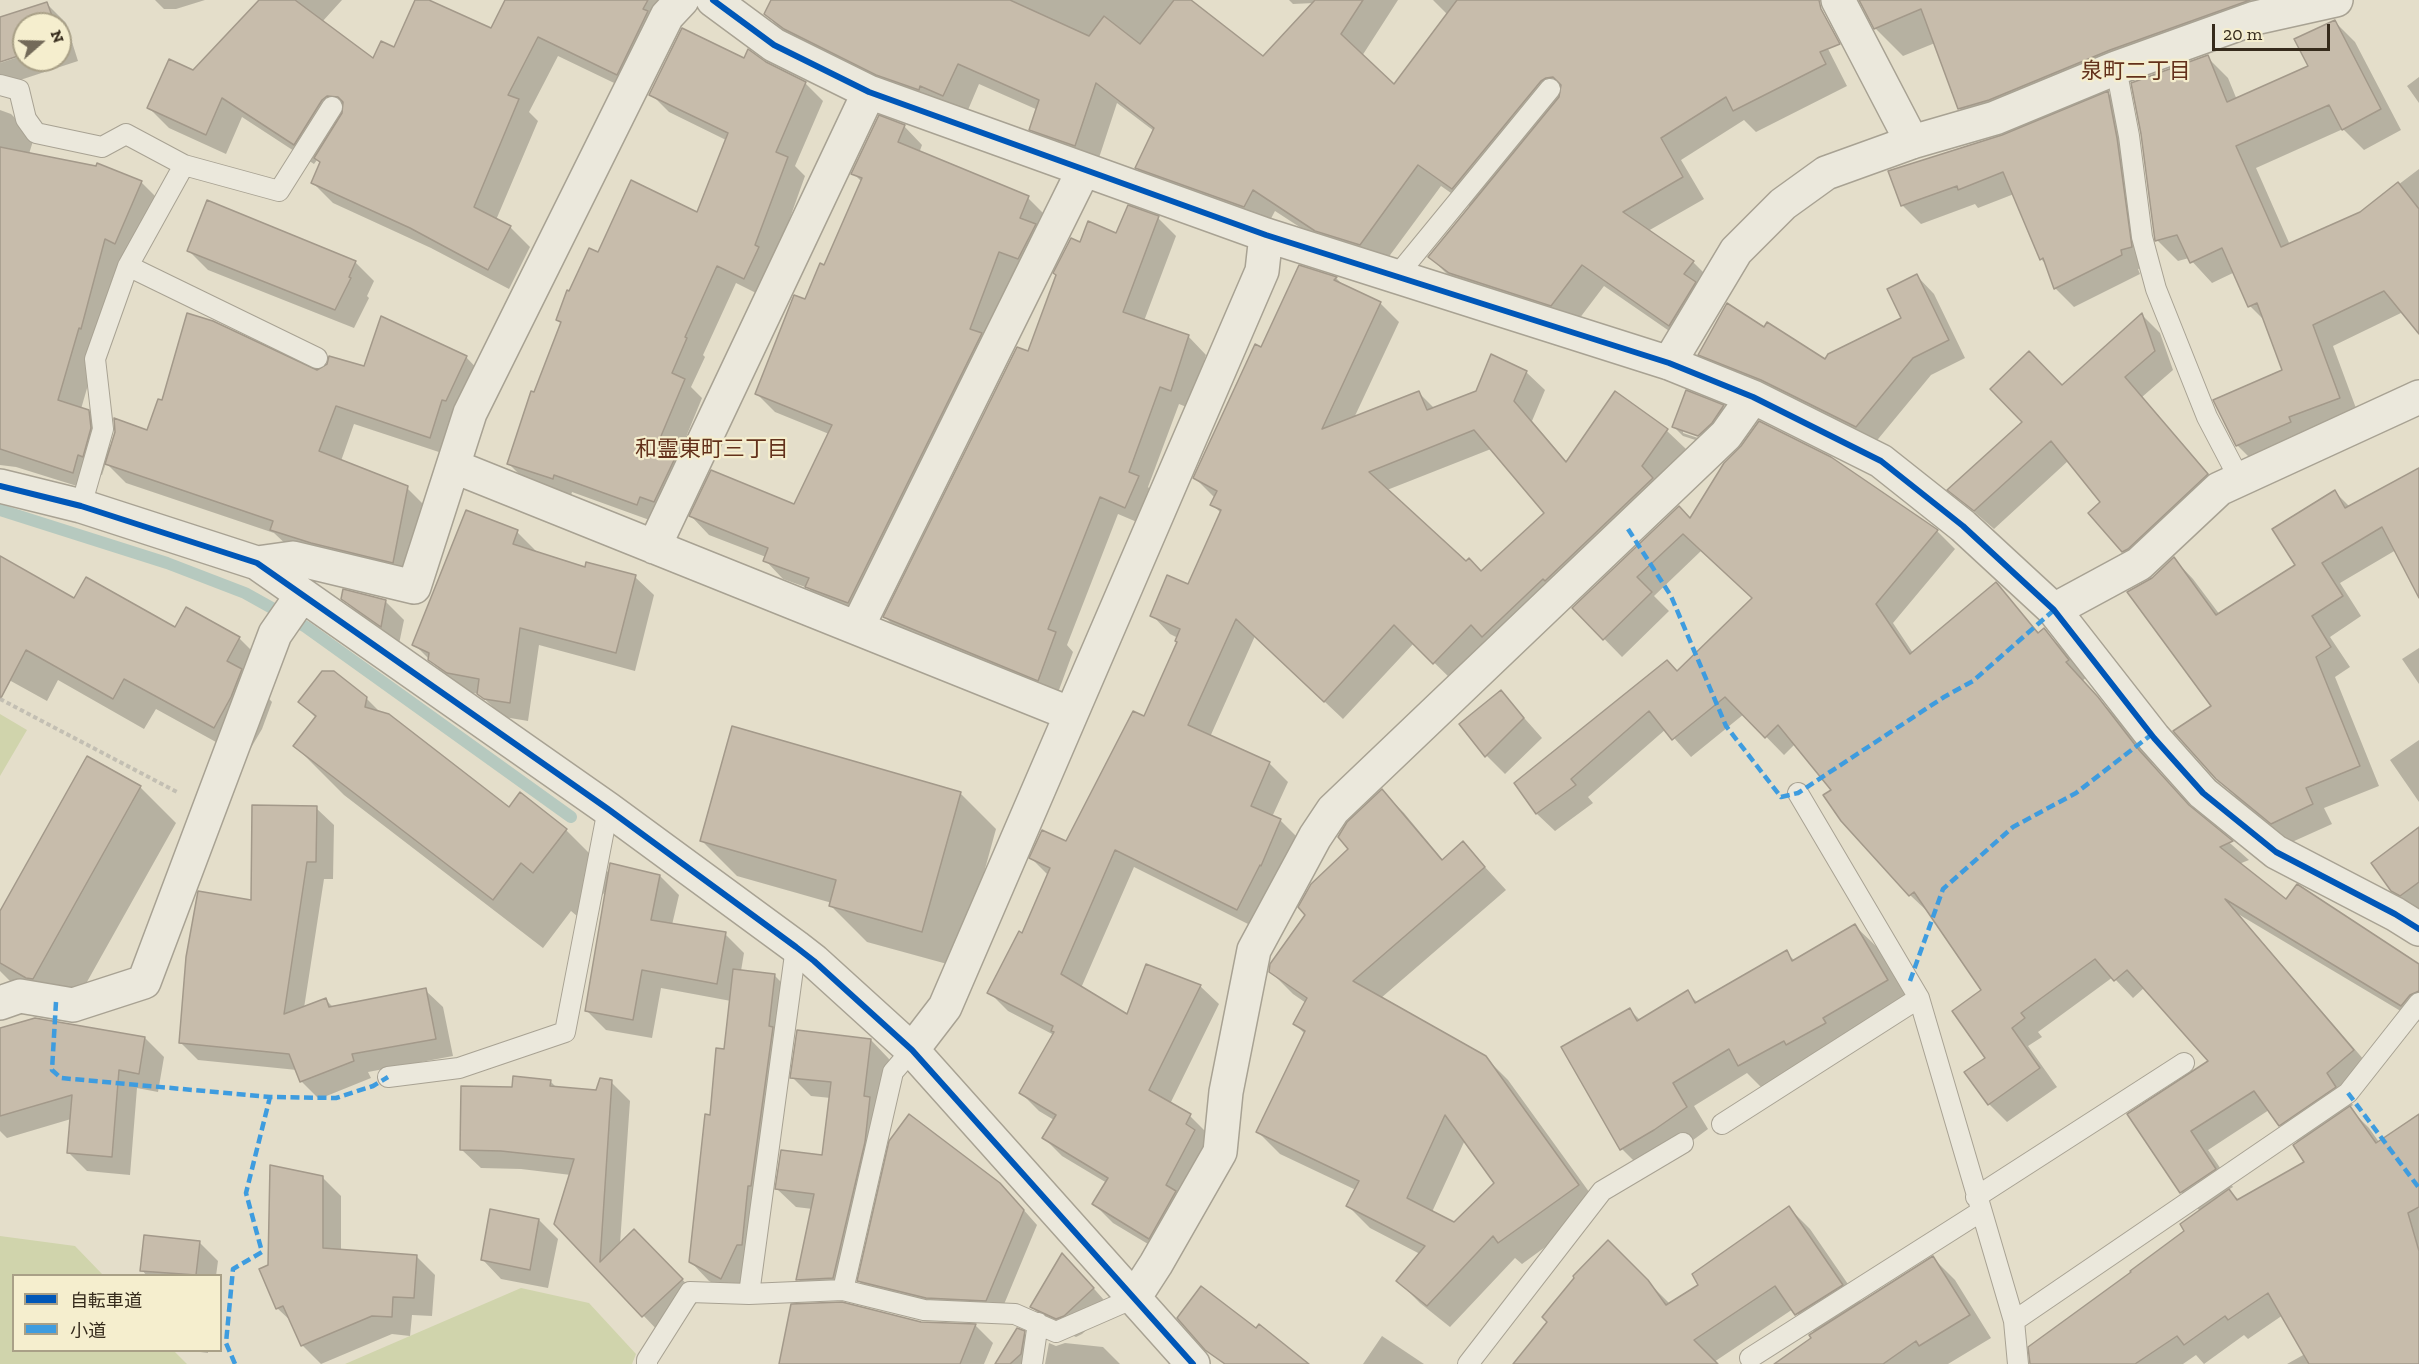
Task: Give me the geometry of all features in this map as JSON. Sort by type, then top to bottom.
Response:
[{"type":"street","points":[[257,563],[293,558],[414,587],[470,413],[668,16],[682,0]]},
{"type":"street","points":[[713,0],[774,45],[869,92],[1083,171],[1266,235],[1395,278],[1669,363],[1753,397],[1881,462],[1963,526],[2054,610],[2154,738],[2203,794],[2276,852],[2395,914],[2419,929]]},
{"type":"street","points":[[1838,0],[1911,142]]},
{"type":"street","points":[[1669,363],[1736,251],[1783,204],[1826,173],[1911,142],[1995,118],[2116,68],[2255,18],[2336,0]]},
{"type":"street","points":[[654,547],[869,92]]},
{"type":"street","points":[[858,628],[1083,171]]},
{"type":"street","points":[[912,1050],[945,1007],[1262,271],[1266,235]]},
{"type":"street","points":[[1134,1298],[1220,1152],[1226,1092],[1254,950],[1333,810],[1726,435],[1753,397]]},
{"type":"street","points":[[2054,610],[2139,564],[2219,489],[2419,397]]},
{"type":"street","points":[[453,466],[1071,714]]},
{"type":"street","points":[[0,486],[81,506],[257,563],[608,809],[814,961],[912,1050],[1193,1364]]},
{"type":"street","points":[[0,1003],[20,996],[73,1005],[144,982],[275,634],[302,595]]},
{"type":"lane","points":[[2116,68],[2129,136],[2142,237],[2156,289],[2207,417],[2240,480]]},
{"type":"lane","points":[[0,85],[19,90],[26,119],[36,133],[102,147],[126,134],[184,165],[279,191],[332,107]]},
{"type":"lane","points":[[1395,278],[1550,88]]},
{"type":"lane","points":[[81,506],[104,429],[95,359],[128,266],[184,165]]},
{"type":"lane","points":[[128,266],[317,358]]},
{"type":"lane","points":[[1798,793],[1919,998],[1978,1205],[2014,1321],[2018,1364]]},
{"type":"lane","points":[[388,1077],[459,1068],[565,1032],[608,809]]},
{"type":"lane","points":[[749,1294],[796,948]]},
{"type":"lane","points":[[1722,1124],[1919,998]]},
{"type":"lane","points":[[2014,1321],[2349,1093],[2419,1003]]},
{"type":"lane","points":[[843,1290],[893,1072],[912,1050]]},
{"type":"lane","points":[[1750,1358],[2184,1063]]},
{"type":"lane","points":[[1468,1364],[1602,1191],[1683,1143]]},
{"type":"lane","points":[[647,1364],[647,1360],[690,1292],[749,1294],[843,1290],[924,1310],[1015,1314],[1056,1332],[1134,1298]]},
{"type":"lane","points":[[1032,1364],[1038,1323]]},
{"type":"path","points":[[0,699],[209,809]]},
{"type":"green space","points":[[0,714],[27,730],[0,776]]},
{"type":"green space","points":[[0,1236],[75,1246],[102,1274],[12,1274],[12,1352],[175,1352],[187,1364],[0,1364]]},
{"type":"green space","points":[[521,1288],[589,1303],[636,1354],[632,1364],[345,1364]]},
{"type":"building","points":[[259,0],[295,0],[373,58],[381,41],[394,47],[415,0],[429,0],[491,28],[505,0],[648,0],[643,9],[648,11],[617,75],[538,37],[508,95],[519,99],[474,207],[511,226],[488,270],[410,228],[311,183],[320,162],[314,158],[342,113],[343,102],[338,97],[327,96],[322,100],[294,145],[222,98],[206,135],[147,108],[169,59],[193,70]]},
{"type":"building","points":[[771,0],[1010,0],[1089,36],[1104,16],[1140,44],[1174,0],[1191,0],[1263,56],[1315,0],[1363,0],[1341,34],[1394,84],[1457,0],[1819,0],[1821,9],[1840,44],[1820,52],[1826,64],[1733,111],[1726,97],[1661,138],[1683,177],[1623,212],[1694,261],[1684,274],[1696,282],[1669,326],[1582,265],[1551,306],[1449,273],[1428,257],[1559,97],[1561,85],[1553,77],[1541,81],[1452,189],[1418,165],[1360,245],[1315,231],[1253,190],[1244,207],[1135,168],[1154,128],[1096,83],[1075,146],[1029,130],[1039,100],[958,64],[943,96],[920,86],[919,90],[876,75],[784,29],[764,14]]},
{"type":"building","points":[[1859,0],[2250,0],[2110,50],[1989,100],[1958,109],[1921,9],[1874,29]]},
{"type":"building","points":[[47,2],[51,12],[16,12]]},
{"type":"building","points":[[12,13],[12,58],[0,62],[0,17]]},
{"type":"building","points":[[2335,20],[2381,109],[2342,130],[2329,105],[2236,146],[2281,247],[2360,212],[2398,182],[2419,209],[2419,334],[2384,291],[2313,325],[2340,398],[2289,417],[2291,422],[2236,446],[2213,400],[2282,370],[2257,303],[2248,307],[2222,248],[2190,263],[2177,235],[2155,241],[2141,134],[2131,83],[2208,55],[2227,102],[2308,66],[2294,39]]},
{"type":"building","points":[[682,28],[744,58],[748,49],[766,62],[806,82],[776,152],[788,157],[755,245],[759,247],[744,279],[717,266],[685,337],[687,338],[672,373],[685,379],[656,448],[676,456],[654,502],[640,497],[637,505],[554,475],[553,479],[507,464],[531,391],[534,392],[561,322],[556,320],[567,290],[569,291],[589,248],[598,252],[631,180],[697,212],[728,133],[649,95]]},
{"type":"building","points":[[2108,91],[2132,247],[2121,250],[2122,255],[2054,289],[2043,258],[2040,260],[2003,172],[1958,190],[1957,186],[1901,206],[1888,171],[2002,135]]},
{"type":"building","points":[[879,115],[905,125],[898,142],[1029,196],[1020,218],[1036,224],[1018,259],[999,252],[970,329],[982,333],[848,603],[805,587],[809,578],[763,561],[768,548],[689,516],[711,470],[794,504],[832,425],[755,394],[794,295],[805,299],[820,263],[824,265],[862,178],[851,174]]},
{"type":"building","points":[[0,147],[96,166],[97,163],[142,181],[115,244],[105,239],[81,329],[79,328],[58,400],[89,410],[91,428],[83,457],[78,455],[73,473],[0,449]]},
{"type":"building","points":[[207,200],[356,261],[349,277],[351,278],[335,310],[187,251]]},
{"type":"building","points":[[1128,205],[1159,216],[1123,312],[1189,335],[1171,391],[1160,387],[1129,472],[1139,476],[1125,508],[1100,497],[1048,629],[1056,632],[1038,681],[883,617],[1017,347],[1028,351],[1056,275],[1053,273],[1071,238],[1080,242],[1088,221],[1116,233]]},
{"type":"building","points":[[1299,265],[1337,277],[1334,280],[1381,302],[1322,429],[1419,391],[1427,410],[1476,391],[1491,354],[1527,371],[1514,401],[1566,462],[1615,391],[1668,429],[1642,466],[1653,478],[1545,581],[1543,579],[1482,637],[1471,625],[1433,664],[1394,625],[1324,702],[1236,619],[1188,725],[1270,762],[1251,806],[1281,819],[1261,866],[1237,910],[1115,850],[1061,974],[1127,1014],[1146,964],[1201,985],[1149,1090],[1191,1114],[1186,1124],[1195,1130],[1166,1185],[1176,1191],[1149,1239],[1092,1204],[1108,1178],[1042,1138],[1056,1115],[1019,1093],[1054,1032],[1051,1031],[1053,1026],[987,993],[1019,931],[1022,933],[1050,868],[1029,858],[1042,830],[1066,841],[1133,711],[1144,716],[1177,642],[1175,641],[1180,629],[1150,616],[1167,575],[1188,584],[1221,510],[1210,505],[1217,491],[1193,478],[1255,344],[1261,347]],"holes":[[[1474,430],[1544,513],[1481,571],[1469,558],[1466,561],[1369,472]]]},
{"type":"building","points":[[1917,274],[1949,340],[1913,358],[1856,427],[1761,380],[1698,355],[1727,303],[1764,327],[1767,322],[1825,359],[1828,354],[1901,318],[1887,289]]},
{"type":"building","points":[[187,313],[213,321],[317,370],[327,364],[329,356],[364,366],[381,316],[467,356],[446,401],[442,400],[430,438],[336,406],[319,451],[408,486],[393,563],[311,543],[270,530],[273,521],[105,464],[115,432],[114,418],[147,430],[158,399],[162,400]]},
{"type":"building","points":[[2142,313],[2155,351],[2125,377],[2208,474],[2128,549],[2122,552],[2088,513],[2100,502],[2051,441],[1974,511],[1947,490],[2022,422],[1990,389],[2029,351],[2062,385]]},
{"type":"building","points":[[1686,390],[1724,405],[1712,423],[1698,436],[1672,427]]},
{"type":"building","points":[[1759,421],[1831,457],[1938,530],[1876,604],[1910,654],[1996,582],[2038,633],[2044,628],[2069,660],[2066,662],[2098,697],[2139,750],[2189,805],[2233,841],[2220,847],[2286,899],[2297,884],[2419,964],[2419,991],[2410,995],[2401,1006],[2225,899],[2354,1050],[2327,1073],[2336,1087],[2279,1126],[2254,1091],[2191,1131],[2216,1169],[2180,1193],[2127,1114],[2208,1061],[2127,970],[2114,981],[2095,959],[2021,1013],[2025,1018],[2012,1028],[2040,1068],[1988,1105],[1964,1072],[1985,1058],[1952,1011],[1981,990],[1914,892],[1909,896],[1841,821],[1823,795],[1831,790],[1778,725],[1765,738],[1725,697],[1672,740],[1649,711],[1571,779],[1576,785],[1536,814],[1514,783],[1667,660],[1677,671],[1752,598],[1683,534],[1637,577],[1652,592],[1603,640],[1572,608],[1679,506],[1690,518],[1724,463],[1741,446]]},
{"type":"building","points":[[2419,468],[2419,598],[2382,527],[2322,563],[2343,596],[2312,616],[2331,647],[2316,657],[2360,766],[2306,788],[2313,804],[2271,824],[2216,779],[2173,731],[2211,706],[2127,592],[2152,578],[2174,557],[2216,615],[2295,565],[2272,529],[2335,490],[2345,508]]},
{"type":"building","points":[[466,510],[518,530],[513,544],[585,567],[586,562],[636,575],[616,653],[520,628],[510,703],[484,699],[477,694],[479,679],[447,673],[428,660],[429,653],[412,645]]},
{"type":"building","points":[[0,556],[74,598],[86,577],[175,627],[186,607],[240,637],[227,661],[242,669],[231,697],[214,728],[124,679],[113,699],[26,650],[0,700]]},
{"type":"building","points":[[343,589],[386,600],[381,627],[341,599]]},
{"type":"building","points":[[322,671],[334,671],[367,697],[365,707],[389,714],[509,807],[520,792],[567,829],[533,873],[521,863],[493,900],[293,746],[316,716],[298,702]]},
{"type":"building","points":[[1501,690],[1524,718],[1485,757],[1459,724]]},
{"type":"building","points":[[732,726],[961,792],[922,932],[829,906],[836,880],[700,841]]},
{"type":"building","points":[[87,756],[141,786],[33,979],[26,978],[0,963],[0,911]]},
{"type":"building","points":[[1382,789],[1442,860],[1463,841],[1485,867],[1353,981],[1486,1056],[1579,1185],[1498,1243],[1493,1236],[1427,1306],[1396,1281],[1425,1246],[1346,1206],[1359,1181],[1256,1132],[1305,1031],[1293,1024],[1307,998],[1269,972],[1270,964],[1305,915],[1298,907],[1311,884],[1348,849],[1338,837],[1347,822]],"holes":[[[1445,1115],[1494,1183],[1454,1222],[1407,1198]]]},
{"type":"building","points":[[252,805],[317,806],[316,862],[307,862],[284,1014],[326,998],[329,1007],[426,988],[436,1039],[352,1054],[354,1061],[300,1082],[289,1054],[179,1043],[186,957],[198,891],[251,900]]},
{"type":"building","points":[[2419,827],[2419,882],[2400,896],[2391,891],[2371,863]]},
{"type":"building","points":[[610,863],[660,875],[651,920],[726,932],[717,984],[642,970],[633,1020],[585,1011]]},
{"type":"building","points":[[1855,924],[1888,980],[1823,1018],[1826,1023],[1786,1045],[1784,1041],[1738,1066],[1729,1049],[1673,1083],[1687,1107],[1620,1150],[1561,1047],[1630,1008],[1637,1021],[1688,990],[1695,1003],[1787,950],[1792,961]]},
{"type":"building","points":[[733,969],[775,974],[769,1026],[773,1027],[751,1186],[748,1186],[742,1245],[737,1245],[721,1279],[689,1262],[705,1114],[710,1115],[716,1048],[724,1049]]},
{"type":"building","points":[[35,1018],[145,1037],[139,1074],[119,1070],[112,1157],[67,1153],[72,1095],[0,1116],[0,1028]]},
{"type":"building","points":[[797,1030],[871,1039],[864,1096],[870,1097],[865,1142],[833,1278],[796,1280],[814,1194],[775,1189],[781,1150],[822,1155],[831,1082],[790,1078]]},
{"type":"building","points":[[513,1076],[551,1080],[550,1086],[596,1090],[600,1078],[612,1080],[600,1262],[634,1229],[683,1279],[642,1317],[554,1224],[574,1159],[501,1151],[460,1150],[461,1086],[512,1087]]},
{"type":"building","points":[[2350,1106],[2376,1143],[2419,1114],[2419,1207],[2408,1213],[2419,1251],[2419,1364],[2309,1364],[2268,1293],[2228,1320],[2225,1316],[2184,1345],[2177,1336],[2135,1364],[2030,1364],[2028,1347],[2184,1231],[2180,1224],[2229,1189],[2237,1200],[2304,1162],[2293,1145]]},
{"type":"building","points":[[909,1114],[1000,1183],[1024,1210],[986,1301],[926,1298],[857,1281],[889,1141]]},
{"type":"building","points":[[270,1165],[323,1176],[323,1248],[417,1255],[414,1298],[393,1297],[392,1317],[372,1316],[301,1346],[283,1306],[276,1309],[259,1269],[268,1265]]},
{"type":"building","points":[[1789,1206],[1843,1285],[1795,1315],[1775,1286],[1694,1340],[1718,1364],[1513,1364],[1547,1322],[1542,1317],[1574,1278],[1573,1276],[1608,1240],[1648,1280],[1666,1305],[1698,1285],[1692,1274]]},
{"type":"building","points":[[490,1209],[539,1219],[530,1270],[481,1260]]},
{"type":"building","points":[[144,1235],[200,1241],[196,1274],[140,1271]]},
{"type":"building","points":[[1062,1253],[1094,1288],[1064,1316],[1056,1319],[1030,1307]]},
{"type":"building","points":[[1933,1256],[1970,1315],[1919,1346],[1916,1341],[1883,1364],[1774,1364],[1811,1338],[1809,1335]]},
{"type":"building","points":[[1201,1286],[1256,1328],[1259,1324],[1309,1364],[1225,1364],[1205,1350],[1177,1318]]},
{"type":"building","points":[[842,1302],[921,1322],[976,1324],[960,1364],[779,1364],[791,1304]]},
{"type":"building","points":[[1017,1328],[1025,1331],[1021,1354],[1010,1364],[995,1364]]},
{"type":"waterway","points":[[0,510],[167,563],[245,593],[306,627],[571,817]]},
{"type":"marked path","points":[[1628,529],[1671,596],[1726,726],[1781,797],[1798,793],[1944,697],[1973,681],[2054,610]]},
{"type":"marked path","points":[[1910,981],[1943,889],[2013,827],[2076,793],[2151,735]]},
{"type":"marked path","points":[[56,1002],[52,1070],[61,1078],[270,1097],[336,1098],[373,1086],[388,1077]]},
{"type":"marked path","points":[[2348,1093],[2419,1188]]},
{"type":"marked path","points":[[235,1364],[226,1343],[233,1269],[262,1252],[246,1193],[270,1097]]},
{"type":"cycle path","points":[[713,0],[774,45],[869,92],[1266,235],[1669,363],[1753,397],[1881,461],[1963,526],[2054,610],[2154,738],[2203,793],[2276,852],[2395,914],[2419,929]]},
{"type":"cycle path","points":[[0,486],[81,506],[257,563],[608,809],[796,947],[912,1050],[1193,1364]]},
{"type":"district","name":"泉町二丁目","points":[[2136,72]]},
{"type":"district","name":"和霊東町三丁目","points":[[712,450]]}]
